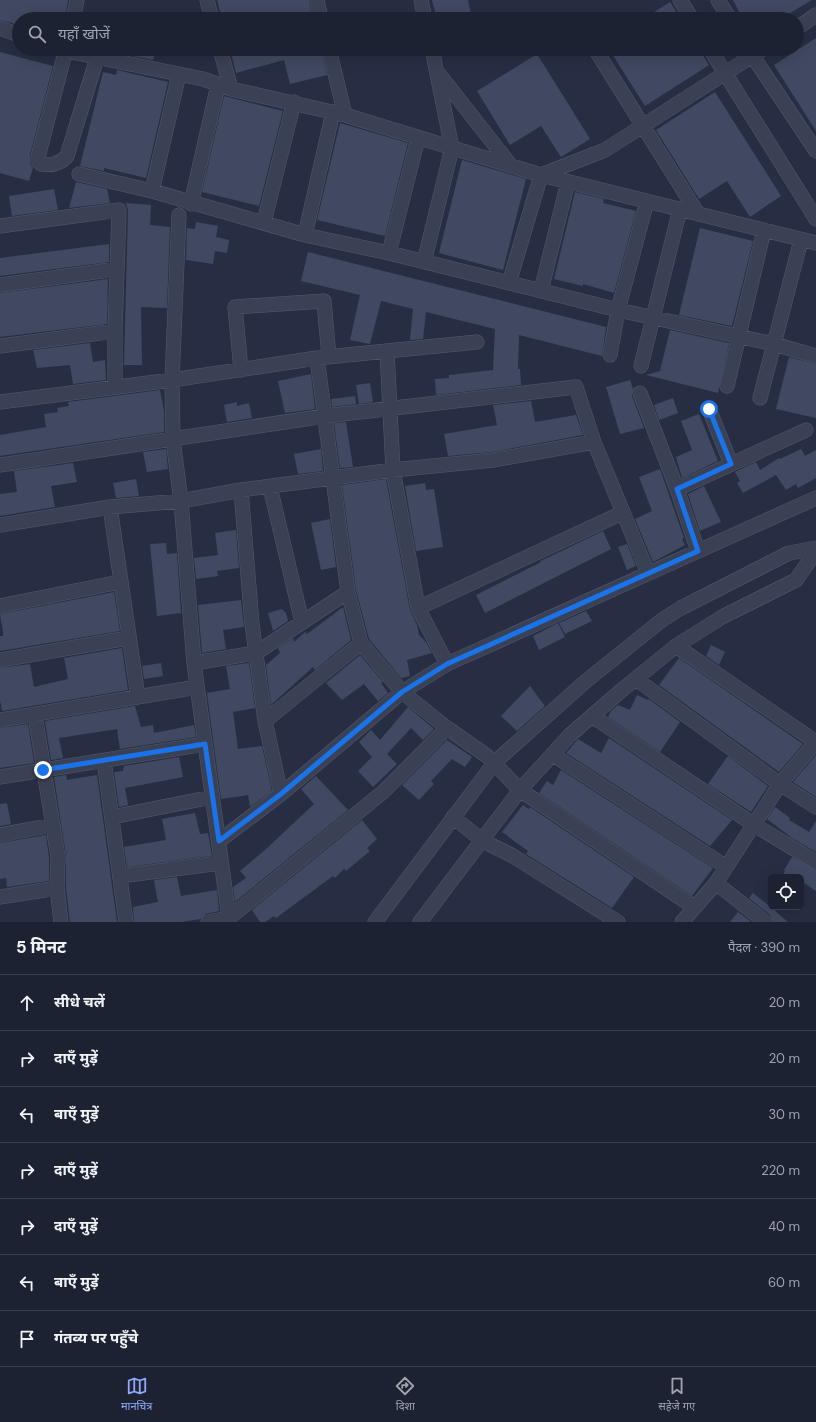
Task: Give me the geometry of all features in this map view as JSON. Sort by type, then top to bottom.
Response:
[{"type":"street","points":[[74,12],[77,0]]},
{"type":"street","points":[[207,0],[210,12]]},
{"type":"street","points":[[317,0],[320,12]]},
{"type":"street","points":[[421,0],[424,12]]},
{"type":"street","points":[[680,0],[688,12]]},
{"type":"street","points":[[718,0],[726,12]]},
{"type":"street","points":[[804,24],[816,16]]},
{"type":"street","points":[[0,28],[12,32]]},
{"type":"street","points":[[62,56],[38,157],[38,161],[41,164],[55,164],[63,161],[67,156],[96,58]]},
{"type":"street","points":[[88,56],[203,79],[231,89],[294,102],[339,114],[541,175],[816,243]]},
{"type":"street","points":[[222,56],[231,89]]},
{"type":"street","points":[[305,235],[339,114],[330,56]]},
{"type":"street","points":[[424,262],[452,148],[434,56]]},
{"type":"street","points":[[600,56],[644,125],[698,214]]},
{"type":"street","points":[[714,56],[816,219]]},
{"type":"street","points":[[541,175],[605,150],[725,74],[748,56]]},
{"type":"street","points":[[758,56],[816,151]]},
{"type":"street","points":[[437,72],[511,166]]},
{"type":"street","points":[[152,192],[179,74]]},
{"type":"street","points":[[191,204],[218,85]]},
{"type":"street","points":[[264,222],[294,102]]},
{"type":"street","points":[[389,253],[418,138]]},
{"type":"street","points":[[79,174],[264,222],[305,235],[389,253],[618,310],[774,344],[816,356]]},
{"type":"street","points":[[509,283],[541,175]]},
{"type":"street","points":[[542,291],[568,182]]},
{"type":"street","points":[[610,355],[618,310],[647,201]]},
{"type":"street","points":[[641,366],[680,209]]},
{"type":"street","points":[[0,226],[119,210],[115,331],[116,386]]},
{"type":"street","points":[[179,215],[172,380],[173,440],[181,501],[194,663],[219,841],[220,863],[229,918]]},
{"type":"street","points":[[728,386],[764,230]]},
{"type":"street","points":[[760,398],[801,240]]},
{"type":"street","points":[[0,285],[117,269]]},
{"type":"street","points":[[241,370],[235,307],[324,300],[323,358],[325,416],[348,592],[361,643],[402,692],[447,728],[474,745],[491,759],[520,790],[694,907]]},
{"type":"street","points":[[0,346],[115,331]]},
{"type":"street","points":[[0,402],[172,380],[323,358],[477,342]]},
{"type":"street","points":[[387,351],[393,470],[418,608],[447,664]]},
{"type":"street","points":[[0,465],[325,416],[576,387],[594,442],[648,573]]},
{"type":"street","points":[[640,393],[677,489],[698,551]]},
{"type":"street","points":[[709,409],[731,464]]},
{"type":"street","points":[[677,489],[806,430]]},
{"type":"street","points":[[0,525],[110,507],[181,501],[241,490],[393,470],[493,460],[594,442]]},
{"type":"street","points":[[270,487],[302,622]]},
{"type":"street","points":[[241,490],[256,653],[264,721],[281,794]]},
{"type":"street","points":[[219,841],[281,794],[402,692],[447,664],[816,498]]},
{"type":"street","points":[[110,507],[128,638],[138,697]]},
{"type":"street","points":[[418,608],[622,513]]},
{"type":"street","points":[[376,922],[453,817],[491,759],[662,620],[699,598],[789,553],[816,548]]},
{"type":"street","points":[[420,922],[483,841],[520,790],[552,754],[592,716],[676,646],[722,617],[796,580],[816,551]]},
{"type":"street","points":[[0,606],[120,582]]},
{"type":"street","points":[[194,663],[256,653],[348,592]]},
{"type":"street","points":[[0,660],[128,638]]},
{"type":"street","points":[[264,721],[361,643]]},
{"type":"street","points":[[676,646],[816,742],[780,784],[725,866],[716,883],[694,907],[685,921]]},
{"type":"street","points":[[636,679],[780,784],[816,807]]},
{"type":"street","points":[[0,720],[35,716],[197,687]]},
{"type":"street","points":[[35,716],[58,857],[57,888],[61,922]]},
{"type":"street","points":[[592,716],[753,824],[816,862]]},
{"type":"street","points":[[208,922],[229,918],[383,792],[447,728]]},
{"type":"street","points":[[0,777],[205,744]]},
{"type":"street","points":[[552,754],[725,866]]},
{"type":"street","points":[[104,761],[126,922]]},
{"type":"street","points":[[112,817],[212,797]]},
{"type":"street","points":[[453,817],[483,841],[513,856],[618,922]]},
{"type":"street","points":[[0,835],[53,825]]},
{"type":"street","points":[[120,876],[220,863]]},
{"type":"street","points":[[716,883],[765,922]]},
{"type":"street","points":[[0,897],[57,888]]},
{"type":"building","points":[[0,0],[68,0],[66,12],[12,12],[12,23],[0,20]]},
{"type":"building","points":[[217,0],[309,0],[311,12],[220,12]]},
{"type":"building","points":[[432,0],[468,0],[471,12],[435,12]]},
{"type":"building","points":[[733,0],[812,0],[792,12],[739,12]]},
{"type":"building","points":[[670,2],[676,12],[654,12]]},
{"type":"building","points":[[816,38],[816,131],[774,65],[788,56],[804,56],[804,46]]},
{"type":"building","points":[[0,52],[53,66],[30,155],[30,164],[33,168],[29,181],[0,173]]},
{"type":"building","points":[[132,56],[154,56],[153,60]]},
{"type":"building","points":[[232,56],[323,56],[327,75],[290,84],[284,60],[236,73]]},
{"type":"building","points":[[534,56],[538,56],[590,139],[561,157],[541,126],[510,145],[477,91]]},
{"type":"building","points":[[613,56],[703,56],[709,65],[645,106]]},
{"type":"building","points":[[117,70],[168,82],[146,178],[104,168],[104,171],[80,166],[103,72],[116,75]]},
{"type":"building","points":[[715,92],[781,196],[750,217],[727,181],[699,199],[656,130]]},
{"type":"building","points":[[224,96],[283,111],[259,206],[202,192]]},
{"type":"building","points":[[340,123],[408,143],[385,236],[317,220]]},
{"type":"building","points":[[462,160],[526,179],[503,270],[439,253]]},
{"type":"building","points":[[76,182],[107,189],[110,203],[69,208]]},
{"type":"building","points":[[54,189],[58,210],[12,216],[9,196]]},
{"type":"building","points":[[575,192],[604,199],[603,203],[636,211],[614,293],[583,284],[583,286],[554,279]]},
{"type":"building","points":[[126,203],[151,205],[150,225],[170,227],[167,308],[141,307],[142,365],[124,365],[128,210]]},
{"type":"building","points":[[196,222],[218,226],[216,237],[229,240],[227,253],[215,251],[213,264],[186,260],[187,228],[195,229]]},
{"type":"building","points":[[700,228],[753,241],[732,326],[679,315]]},
{"type":"building","points":[[109,244],[109,262],[0,276],[0,258]]},
{"type":"building","points":[[308,252],[606,327],[602,356],[519,335],[518,369],[520,369],[521,385],[436,395],[435,379],[449,378],[449,375],[493,370],[495,329],[426,312],[423,339],[410,340],[413,309],[381,301],[370,344],[350,340],[360,295],[301,281]]},
{"type":"building","points":[[108,279],[107,324],[0,337],[0,293]]},
{"type":"building","points":[[670,330],[729,343],[718,393],[646,375],[660,371]]},
{"type":"building","points":[[90,343],[93,362],[105,360],[106,380],[73,384],[70,365],[37,368],[33,350]]},
{"type":"building","points":[[789,357],[816,364],[816,418],[776,409]]},
{"type":"building","points":[[311,374],[315,409],[285,413],[278,381]]},
{"type":"building","points":[[630,380],[633,389],[632,396],[644,428],[620,434],[606,387]]},
{"type":"building","points":[[370,383],[373,402],[359,404],[356,385]]},
{"type":"building","points":[[160,390],[164,411],[164,432],[0,456],[0,435],[46,427],[44,414],[58,412],[57,408],[69,406],[68,402]]},
{"type":"building","points":[[355,396],[356,404],[332,407],[331,399]]},
{"type":"building","points":[[673,398],[678,413],[659,420],[654,405]]},
{"type":"building","points":[[531,401],[535,422],[576,415],[583,435],[492,452],[448,456],[444,434],[497,425],[493,405]]},
{"type":"building","points":[[237,402],[237,406],[249,403],[252,418],[227,422],[224,405]]},
{"type":"building","points":[[699,414],[718,461],[682,478],[676,457],[692,450],[681,421]]},
{"type":"building","points":[[346,422],[353,467],[340,468],[334,423]]},
{"type":"building","points":[[166,449],[168,469],[147,472],[143,452]]},
{"type":"building","points":[[321,449],[323,471],[298,474],[294,454]]},
{"type":"building","points":[[801,449],[805,456],[816,450],[816,478],[798,488],[796,484],[786,490],[776,475],[743,493],[737,483],[740,481],[735,472],[756,462],[760,470],[779,458],[780,459]]},
{"type":"building","points":[[73,463],[77,482],[51,486],[55,507],[0,516],[0,494],[17,492],[14,471]]},
{"type":"building","points":[[660,469],[684,538],[682,539],[685,545],[653,562],[635,519],[652,511],[639,477]]},
{"type":"building","points":[[136,479],[139,496],[116,498],[113,483]]},
{"type":"building","points":[[386,479],[410,610],[417,625],[419,635],[426,642],[432,653],[407,660],[410,676],[401,678],[369,639],[356,590],[342,485]]},
{"type":"building","points":[[425,483],[426,490],[434,489],[443,547],[416,551],[405,486]]},
{"type":"building","points":[[704,486],[721,522],[700,531],[688,494]]},
{"type":"building","points":[[330,519],[336,567],[321,570],[311,523]]},
{"type":"building","points":[[236,530],[239,568],[217,571],[218,576],[196,579],[194,558],[218,555],[215,533]]},
{"type":"building","points":[[603,531],[611,549],[485,613],[476,595],[541,562],[540,561]]},
{"type":"building","points":[[166,543],[167,554],[177,553],[181,613],[157,616],[150,544]]},
{"type":"building","points":[[627,544],[636,566],[627,570],[618,547]]},
{"type":"building","points":[[114,592],[120,631],[0,651],[0,636],[3,636],[3,632],[0,614]]},
{"type":"building","points":[[241,600],[244,627],[223,630],[226,649],[202,653],[198,605]]},
{"type":"building","points":[[343,607],[351,640],[315,670],[313,667],[271,705],[266,665],[280,653],[278,648],[293,638],[294,642],[305,632],[307,634]]},
{"type":"building","points":[[282,609],[286,613],[288,621],[273,631],[268,613]]},
{"type":"building","points":[[586,611],[592,621],[565,634],[559,623]]},
{"type":"building","points":[[558,623],[565,637],[539,650],[533,636]]},
{"type":"building","points":[[711,645],[725,652],[719,665],[706,656]]},
{"type":"building","points":[[122,648],[128,690],[2,711],[0,700],[0,668],[30,664],[34,687],[68,679],[64,658]]},
{"type":"building","points":[[360,655],[383,682],[381,683],[388,693],[378,701],[364,684],[342,700],[326,683]]},
{"type":"building","points":[[679,658],[803,744],[779,772],[659,685]]},
{"type":"building","points":[[161,663],[163,676],[144,679],[142,666]]},
{"type":"building","points":[[249,663],[255,708],[233,712],[238,749],[262,746],[272,791],[250,807],[248,795],[221,799],[207,693],[230,689],[226,666]]},
{"type":"building","points":[[530,686],[545,706],[517,731],[501,716]]},
{"type":"building","points":[[637,695],[648,700],[649,699],[680,722],[660,752],[608,717],[611,711],[618,705],[630,710]]},
{"type":"building","points":[[135,706],[141,727],[153,725],[154,733],[194,725],[196,737],[120,749],[117,729],[59,738],[63,758],[51,760],[45,721]]},
{"type":"building","points":[[408,707],[434,729],[423,740],[411,728],[387,754],[397,764],[373,787],[358,771],[372,757],[359,742],[371,730],[380,740]]},
{"type":"building","points":[[28,724],[34,763],[0,768],[0,728]]},
{"type":"building","points":[[609,738],[732,820],[710,846],[566,753],[578,739],[601,753]]},
{"type":"building","points":[[447,740],[472,757],[465,767],[452,759],[431,781],[434,784],[419,800],[402,785]]},
{"type":"building","points":[[816,755],[816,797],[793,782]]},
{"type":"building","points":[[728,756],[768,786],[751,812],[708,784]]},
{"type":"building","points":[[179,757],[183,777],[125,788],[128,805],[119,807],[114,772],[123,771],[124,766]]},
{"type":"building","points":[[561,770],[713,868],[692,896],[539,793],[547,781],[553,785]]},
{"type":"building","points":[[66,775],[67,780],[97,775],[117,922],[70,922],[66,888],[66,856],[54,777]]},
{"type":"building","points":[[316,776],[348,810],[235,902],[233,887],[246,878],[240,871],[265,850],[314,804],[301,789]]},
{"type":"building","points":[[7,803],[11,824],[0,826],[0,804]]},
{"type":"building","points":[[523,805],[529,809],[530,807],[634,877],[612,908],[526,854],[528,851],[502,832]]},
{"type":"building","points":[[775,807],[790,818],[789,820],[809,832],[816,821],[816,852],[792,838],[767,819]]},
{"type":"building","points":[[195,813],[200,834],[208,833],[212,856],[127,867],[124,847],[166,840],[162,819]]},
{"type":"building","points":[[362,820],[377,839],[367,848],[370,851],[346,871],[344,869],[335,878],[333,876],[276,918],[274,916],[265,922],[260,922],[252,910]]},
{"type":"building","points":[[46,835],[49,858],[49,881],[7,887],[6,878],[0,879],[0,843]]},
{"type":"building","points":[[792,857],[816,870],[816,891],[804,883],[804,874],[784,874],[784,870]]},
{"type":"building","points":[[177,877],[181,896],[217,890],[219,911],[206,914],[200,919],[182,922],[134,922],[133,907],[158,902],[154,880]]},
{"type":"building","points":[[753,893],[768,905],[768,910],[774,910],[788,922],[773,922],[770,915],[749,898]]},
{"type":"building","points":[[738,912],[751,922],[730,922]]},
{"type":"route","points":[[43,770],[205,744],[219,841],[281,794],[402,692],[447,664],[698,551],[677,489],[731,464],[709,409]]}]
